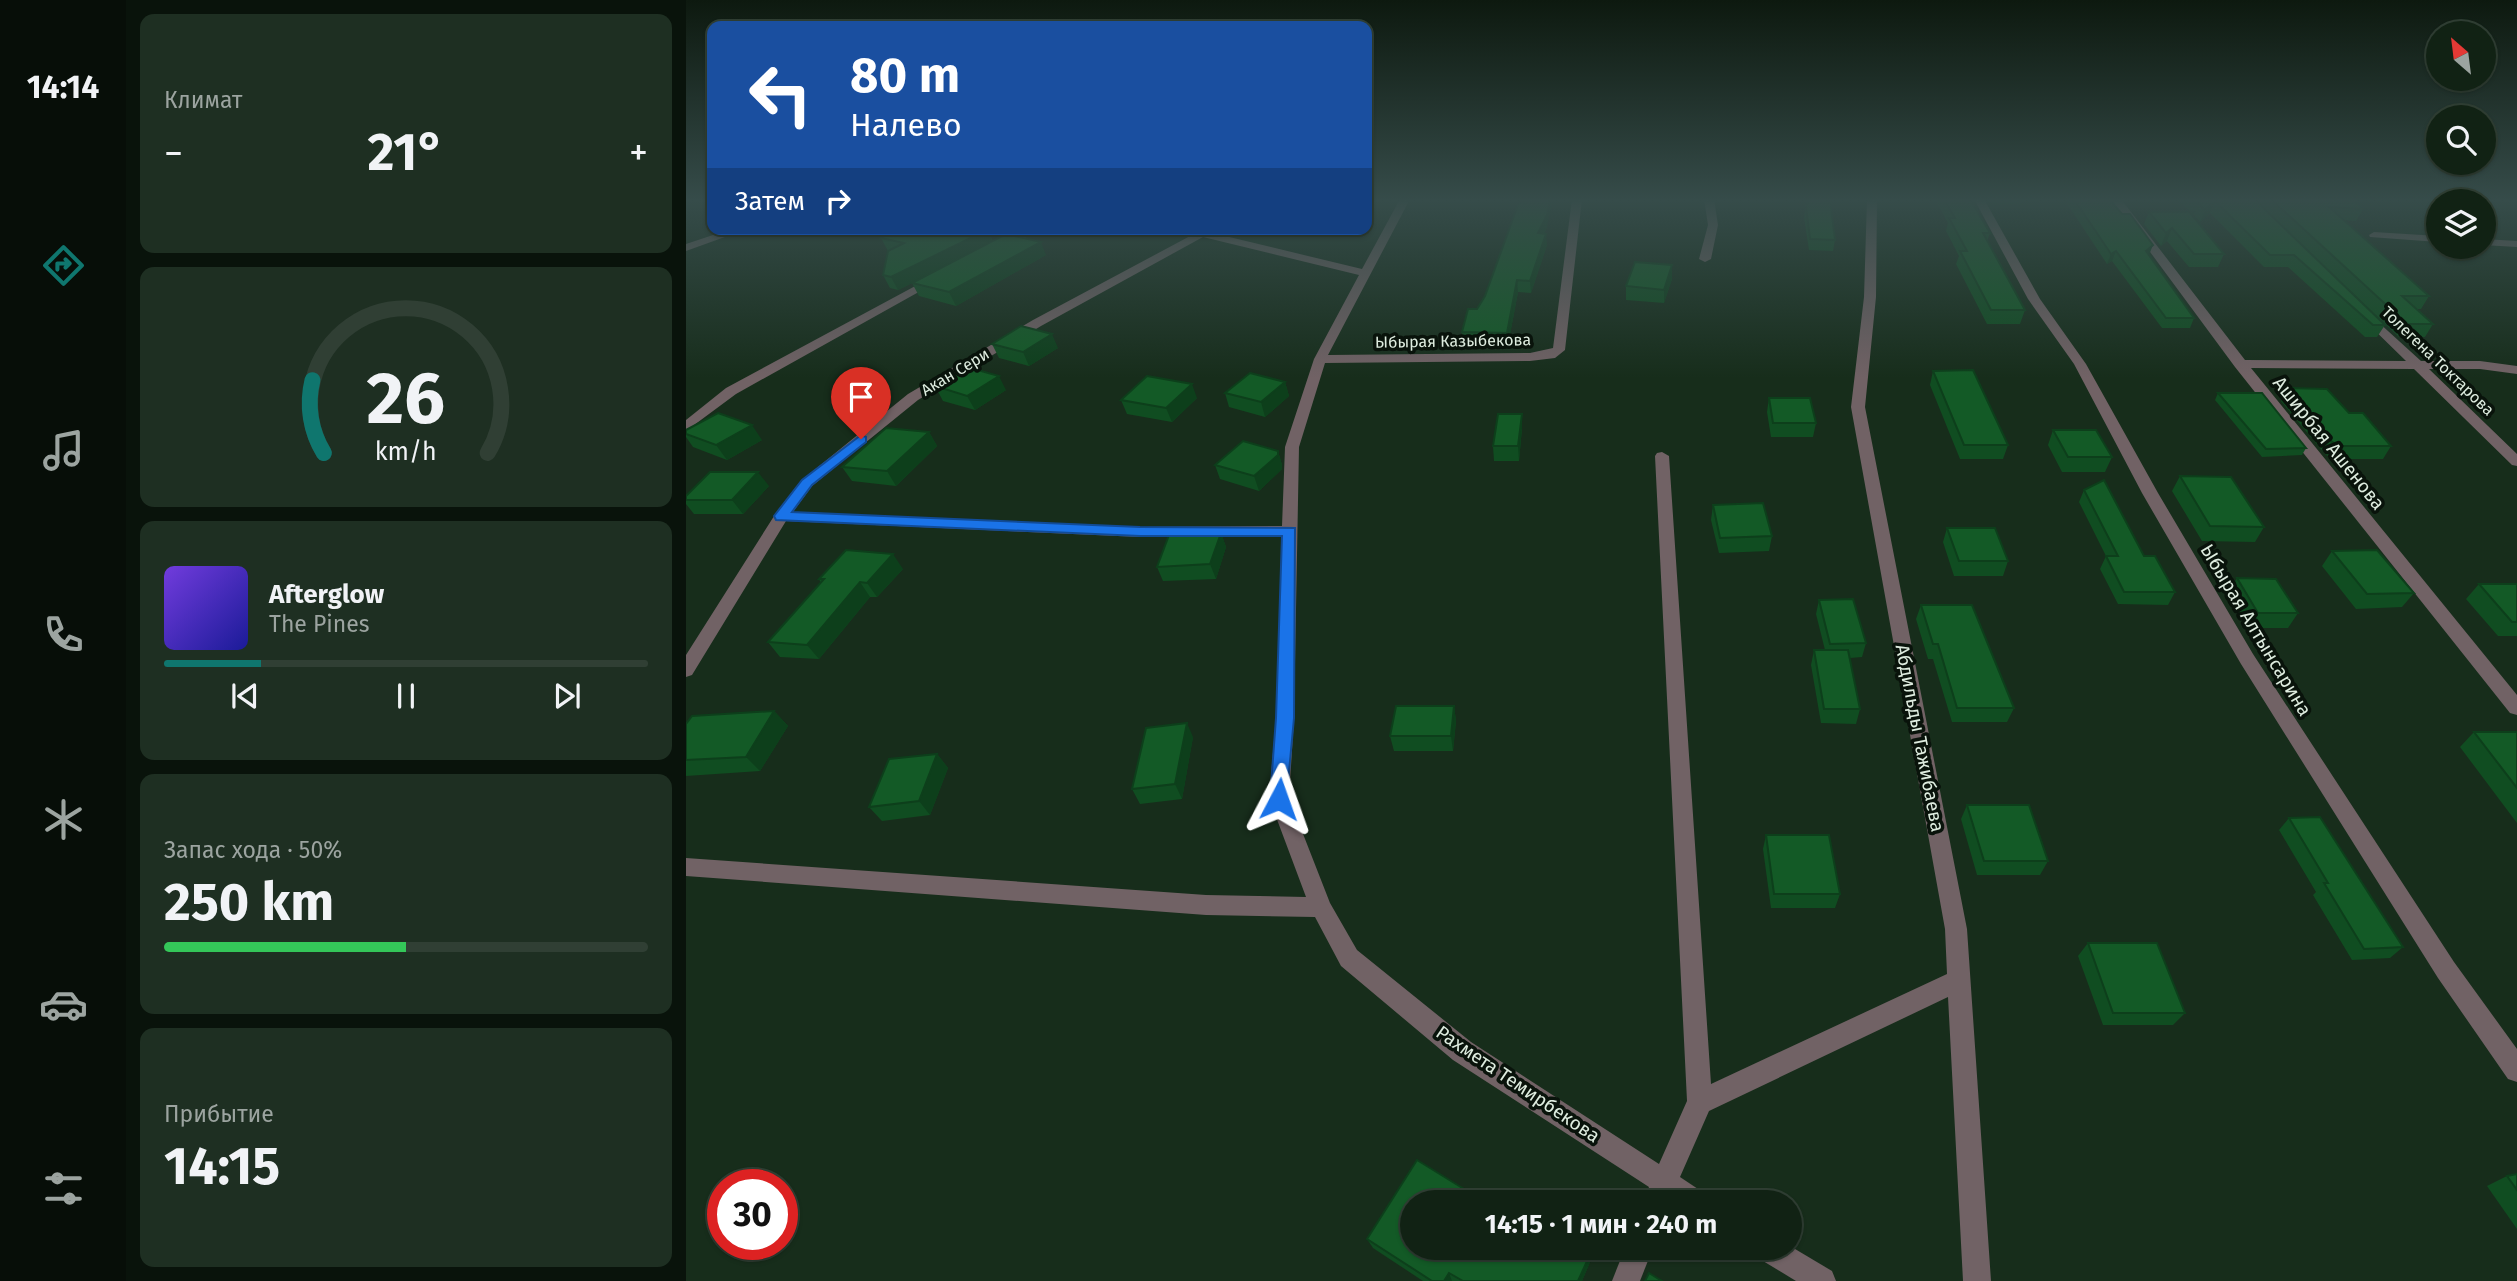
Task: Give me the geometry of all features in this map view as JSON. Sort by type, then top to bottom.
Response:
[{"type":"street","name":"Акан Сери","points":[[686,670],[781,516],[807,482],[914,397],[1037,323],[1155,259]]},
{"type":"street","points":[[1305,259],[1365,273]]},
{"type":"street","name":"Рахмета Темирбекова","points":[[1373,259],[1320,359],[1292,447],[1285,718],[1279,799],[1321,906],[1349,958],[1462,1051],[1657,1190]]},
{"type":"street","name":"Ыбырая Казыбекова","points":[[1320,359],[1550,355],[1559,350],[1570,259]]},
{"type":"street","name":"Абдильды Тажибаева","points":[[1871,259],[1870,297],[1857,407],[1956,929],[1977,1281]]},
{"type":"street","name":"Ыбырая Алтынсарина","points":[[2012,259],[2034,299],[2080,364],[2150,493],[2247,659],[2446,970],[2517,1070]]},
{"type":"street","name":"Аширбая Ашенова","points":[[2161,259],[2240,364],[2517,708]]},
{"type":"street","points":[[686,427],[732,391],[948,273]]},
{"type":"street","name":"Толегена Токтарова","points":[[2359,309],[2517,462]]},
{"type":"street","points":[[2240,364],[2480,365],[2517,370]]},
{"type":"street","points":[[1661,1190],[1700,1102],[1662,456]]},
{"type":"street","points":[[781,516],[1140,532],[1290,531]]},
{"type":"street","points":[[686,867],[1206,905],[1321,906]]},
{"type":"street","points":[[1700,1102],[1959,980]]},
{"type":"street","points":[[1626,1281],[1634,1260]]},
{"type":"street","points":[[1788,1260],[1822,1281]]},
{"type":"building","points":[[886,259],[928,259],[891,277],[883,275]]},
{"type":"building","points":[[958,259],[1010,259],[949,292],[912,283]]},
{"type":"building","points":[[1498,259],[1538,259],[1530,281],[1517,280],[1507,333],[1462,332],[1468,309],[1477,309],[1485,296]]},
{"type":"building","points":[[1964,259],[1997,259],[2025,310],[1991,310]]},
{"type":"building","points":[[2122,259],[2152,259],[2194,318],[2166,318]]},
{"type":"building","points":[[2298,259],[2316,259],[2385,325],[2373,325]]},
{"type":"building","points":[[2336,259],[2387,259],[2429,296],[2402,296],[2433,324],[2407,324]]},
{"type":"building","points":[[1635,262],[1672,265],[1664,290],[1626,286]]},
{"type":"building","points":[[1021,326],[1052,334],[1023,352],[992,344]]},
{"type":"building","points":[[967,367],[999,376],[967,396],[935,386]]},
{"type":"building","points":[[1973,370],[2008,445],[1964,445],[1933,371]]},
{"type":"building","points":[[1250,373],[1285,382],[1261,402],[1225,393]]},
{"type":"building","points":[[1147,376],[1192,384],[1166,408],[1121,400]]},
{"type":"building","points":[[2288,388],[2327,389],[2349,413],[2363,413],[2391,446],[2340,446],[2332,442]]},
{"type":"building","points":[[2218,393],[2262,393],[2306,448],[2266,449]]},
{"type":"building","points":[[1769,398],[1810,398],[1816,423],[1773,423]]},
{"type":"building","points":[[718,413],[752,425],[716,445],[686,434],[686,430]]},
{"type":"building","points":[[1498,414],[1522,414],[1518,446],[1493,446]]},
{"type":"building","points":[[886,428],[929,432],[887,471],[842,467]]},
{"type":"building","points":[[2053,430],[2096,430],[2112,457],[2068,457]]},
{"type":"building","points":[[1243,441],[1278,451],[1278,455],[1254,476],[1215,465]]},
{"type":"building","points":[[710,472],[758,472],[732,500],[686,500],[686,496]]},
{"type":"building","points":[[2180,476],[2231,477],[2264,527],[2210,526]]},
{"type":"building","points":[[2104,480],[2144,556],[2155,556],[2175,592],[2124,592],[2106,556],[2118,556],[2084,490]]},
{"type":"building","points":[[1763,503],[1772,536],[1720,538],[1713,505]]},
{"type":"building","points":[[1947,528],[1995,528],[2008,561],[1959,561]]},
{"type":"building","points":[[1221,533],[1210,564],[1157,567],[1169,535]]},
{"type":"building","points":[[846,550],[893,554],[867,583],[860,582],[807,645],[768,642],[824,579],[819,579]]},
{"type":"building","points":[[2377,550],[2414,593],[2367,594],[2332,551]]},
{"type":"building","points":[[2237,578],[2276,579],[2298,613],[2258,613]]},
{"type":"building","points":[[2479,584],[2517,584],[2517,622],[2512,622]]},
{"type":"building","points":[[1853,599],[1866,643],[1830,644],[1819,600]]},
{"type":"building","points":[[1921,605],[1972,605],[2014,708],[1957,708],[1938,644],[1933,644]]},
{"type":"building","points":[[1814,650],[1848,650],[1860,709],[1824,709]]},
{"type":"building","points":[[1396,706],[1454,706],[1451,736],[1390,736]]},
{"type":"building","points":[[774,711],[746,757],[686,760],[686,724],[692,716]]},
{"type":"building","points":[[1187,723],[1175,784],[1132,789],[1146,728]]},
{"type":"building","points":[[2474,732],[2517,732],[2517,788]]},
{"type":"building","points":[[937,754],[919,801],[869,807],[889,759]]},
{"type":"building","points":[[1967,805],[2029,805],[2048,861],[1984,861]]},
{"type":"building","points":[[2320,817],[2403,947],[2364,949],[2289,818]]},
{"type":"building","points":[[1766,835],[1829,835],[1840,894],[1774,894]]},
{"type":"building","points":[[2088,943],[2157,943],[2185,1013],[2113,1013]]},
{"type":"building","points":[[1417,1160],[1466,1190],[1400,1190],[1400,1260],[1588,1260],[1578,1281],[1463,1281],[1449,1273],[1444,1281],[1432,1281],[1367,1239]]},
{"type":"building","points":[[2517,1174],[2517,1190],[2507,1176]]},
{"type":"building","points":[[1649,1273],[1662,1281],[1645,1281]]},
{"type":"route","points":[[861,439],[807,482],[781,516],[1140,532],[1290,531],[1287,564],[1285,718],[1279,799]]}]
